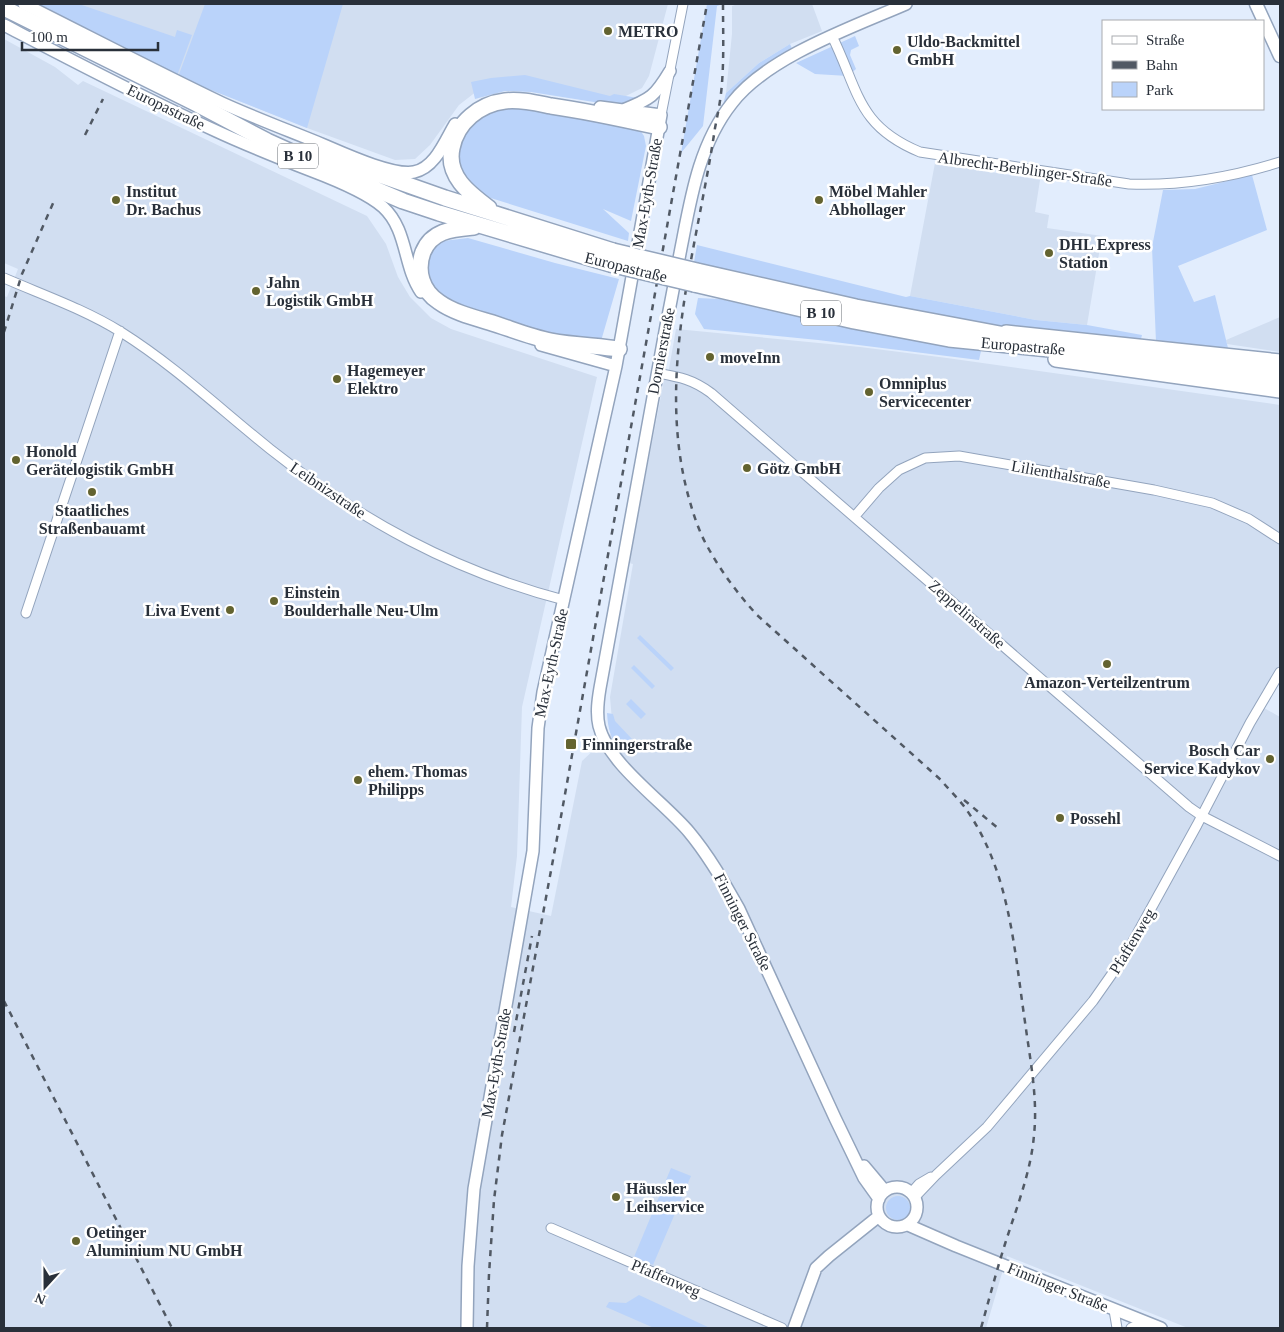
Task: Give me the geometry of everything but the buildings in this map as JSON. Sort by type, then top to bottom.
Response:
[{"type":"highway","name":"Europastraße","points":[[4,8],[267,141],[403,201],[483,226],[695,278],[854,321],[949,339],[1079,352],[1280,376]]},
{"type":"highway","points":[[501,216],[462,187],[455,176],[452,162],[451,149],[456,134],[469,116],[479,110],[506,101],[524,101],[660,121]]},
{"type":"highway","name":"Europastraße","points":[[197,104],[321,155],[501,216],[612,257]]},
{"type":"highway","points":[[346,155],[422,189]]},
{"type":"highway","name":"B 10","points":[[333,179],[403,201]]},
{"type":"highway","points":[[483,226],[440,233],[430,239],[425,247],[419,270],[423,284],[438,302],[475,318],[551,341],[619,349]]},
{"type":"highway","name":"Europastraße","points":[[695,278],[985,330],[1079,352]]},
{"type":"highway","points":[[985,330],[1280,362]]},
{"type":"highway","points":[[949,339],[1032,355],[1280,390]]},
{"type":"main road","points":[[1256,4],[1277,40],[1280,56]]},
{"type":"street","name":"Europastraße","points":[[24,4],[222,103],[346,155],[396,171],[407,173],[427,166],[434,159],[456,122],[465,111],[488,99],[505,94],[524,95],[622,111],[660,121]]},
{"type":"street","name":"Max-Eyth-Straße","points":[[467,1328],[468,1266],[474,1189],[532,851],[538,728],[543,692],[616,366],[683,4]]},
{"type":"street","name":"Dornierstraße","points":[[598,718],[600,688],[657,373],[698,168],[715,130],[731,103],[762,73],[832,36],[906,4]]},
{"type":"street","name":"Europastraße","points":[[4,25],[206,127],[333,179],[382,206],[394,220],[401,234],[417,287],[434,307],[446,314],[473,324],[616,366]]},
{"type":"street","name":"Albrecht-Berblinger-Straße","points":[[832,36],[863,107],[875,124],[896,141],[920,152],[1129,184],[1152,185],[1189,182],[1246,173],[1280,162]]},
{"type":"street","points":[[622,111],[650,98],[670,71]]},
{"type":"street","name":"Leibnizstraße","points":[[4,278],[72,307],[120,331],[187,379],[270,449],[342,502],[405,539],[463,567],[509,584],[564,600]]},
{"type":"street","points":[[26,613],[120,331]]},
{"type":"street","name":"Zeppelinstraße","points":[[657,373],[687,378],[699,384],[855,516],[1182,801],[1202,816],[1280,856]]},
{"type":"street","name":"Lilienthalstraße","points":[[855,516],[879,488],[900,470],[925,458],[959,456],[1154,490],[1212,503],[1248,520],[1280,539]]},
{"type":"street","name":"Pfaffenweg","points":[[913,1195],[987,1127],[1093,1002],[1126,954],[1202,816],[1250,723],[1280,672]]},
{"type":"street","name":"Finninger Straße","points":[[598,718],[602,735],[611,752],[688,831],[721,878],[751,932],[864,1178],[882,1195]]},
{"type":"street","points":[[794,1328],[816,1268],[845,1244],[858,1239],[881,1219],[877,1209],[882,1195],[890,1188],[900,1188],[913,1195],[917,1211],[910,1223]]},
{"type":"street","name":"Finninger Straße","points":[[881,1219],[895,1228],[910,1223],[956,1246],[1161,1328]]},
{"type":"street","name":"Pfaffenweg","points":[[551,1228],[782,1328]]},
{"type":"street","points":[[1114,1310],[1117,1328]]},
{"type":"street","points":[[1131,1328],[1144,1322]]},
{"type":"shaded area","points":[[44,4],[668,4],[649,76],[642,88],[620,99],[486,84],[459,105],[430,145],[415,159],[395,160],[307,128],[177,76]]},
{"type":"shaded area","points":[[738,4],[812,4],[822,31],[790,44],[759,63],[726,93],[732,34],[732,6]]},
{"type":"shaded area","points":[[4,39],[55,67],[78,85],[83,81],[367,216],[386,244],[398,277],[410,297],[431,318],[451,329],[597,377],[522,707],[517,856],[511,907],[551,916],[582,761],[613,732],[610,697],[633,564],[629,563],[664,380],[667,380],[676,329],[860,347],[1280,405],[1280,664],[1257,704],[1280,717],[1280,1328],[1188,1328],[1007,1256],[986,1328],[4,1328],[4,296],[7,297],[18,269],[4,263]]},
{"type":"shaded area","points":[[935,163],[1040,180],[1035,212],[1049,215],[1047,228],[1102,236],[1087,325],[1036,320],[910,296]]},
{"type":"shaded area","points":[[1280,317],[1280,352],[1227,344],[1226,340]]},
{"type":"green space","points":[[37,4],[79,4],[175,37],[177,30],[192,35],[177,76]]},
{"type":"green space","points":[[205,4],[343,4],[307,128],[178,77]]},
{"type":"green space","points":[[707,4],[723,4],[717,6],[703,126],[681,153]]},
{"type":"green space","points":[[855,36],[859,46],[851,50],[850,55],[856,69],[848,76],[815,74],[796,63]]},
{"type":"green space","points":[[790,44],[795,55],[721,113],[726,93],[759,63]]},
{"type":"green space","points":[[525,75],[610,96],[614,94],[638,98],[623,103],[600,103],[531,92],[505,91],[475,99],[471,82]]},
{"type":"green space","points":[[531,106],[640,130],[644,136],[646,146],[631,221],[603,209],[629,233],[628,241],[481,195],[462,179],[456,156],[460,137],[470,122],[493,108]]},
{"type":"green space","points":[[1252,175],[1267,230],[1178,266],[1194,302],[1215,295],[1228,348],[1156,342],[1152,247],[1163,190],[1195,189]]},
{"type":"green space","points":[[468,238],[619,279],[601,341],[561,336],[490,318],[438,296],[425,272],[431,246],[443,241]]},
{"type":"green space","points":[[697,245],[906,297],[910,296],[1036,320],[1087,325],[1142,335],[1140,343],[1027,330],[887,309],[693,268]]},
{"type":"green space","points":[[698,298],[720,299],[822,322],[981,351],[979,360],[818,340],[704,329],[695,314]]},
{"type":"green space","points":[[640,635],[674,668],[671,671],[637,638]]},
{"type":"green space","points":[[634,665],[655,686],[652,689],[631,668]]},
{"type":"green space","points":[[631,699],[646,714],[641,719],[626,704]]},
{"type":"green space","points":[[607,713],[613,714],[615,721],[632,739],[622,750],[610,733]]},
{"type":"green space","points":[[671,1168],[691,1176],[653,1265],[634,1257]]},
{"type":"green space","points":[[898,1196],[906,1200],[910,1208],[906,1216],[898,1220],[890,1216],[886,1208],[890,1200]]},
{"type":"green space","points":[[639,1295],[710,1328],[654,1328],[606,1307],[609,1302],[626,1303]]},
{"type":"railway","points":[[487,1328],[494,1200],[502,1135],[707,4]]},
{"type":"railway","points":[[723,4],[721,94],[682,315],[677,362],[676,409],[680,456],[690,502],[703,539],[736,590],[757,615],[941,780],[966,809],[981,833],[992,858],[1008,911],[1013,939],[1033,1078],[1035,1121],[1026,1177],[981,1328]]},
{"type":"railway","points":[[85,135],[103,99]]},
{"type":"railway","points":[[4,332],[22,274],[54,201]]},
{"type":"railway","points":[[964,800],[999,829]]},
{"type":"railway","points":[[514,1032],[532,936]]},
{"type":"railway","points":[[4,1001],[172,1328]]},
{"type":"place","name":"METRO","points":[[608,31]]},
{"type":"place","name":"Uldo-Backmittel GmbH","points":[[897,50]]},
{"type":"place","name":"Institut Dr. Bachus","points":[[116,200]]},
{"type":"place","name":"Möbel Mahler Abhollager","points":[[819,200]]},
{"type":"place","name":"DHL Express Station","points":[[1049,253]]},
{"type":"place","name":"Jahn Logistik GmbH","points":[[256,291]]},
{"type":"place","name":"moveInn","points":[[710,357]]},
{"type":"place","name":"Hagemeyer Elektro","points":[[337,379]]},
{"type":"place","name":"Omniplus Servicecenter","points":[[869,392]]},
{"type":"place","name":"Honold Gerätelogistik GmbH","points":[[16,460]]},
{"type":"place","name":"Götz GmbH","points":[[747,468]]},
{"type":"place","name":"Staatliches Straßenbauamt","points":[[92,492]]},
{"type":"place","name":"Einstein Boulderhalle Neu-Ulm","points":[[274,601]]},
{"type":"place","name":"Liva Event","points":[[230,610]]},
{"type":"place","name":"Amazon-Verteilzentrum","points":[[1107,664]]},
{"type":"place","name":"Finningerstraße","points":[[571,744]]},
{"type":"place","name":"Bosch Car Service Kadykov","points":[[1270,759]]},
{"type":"place","name":"ehem. Thomas Philipps","points":[[358,780]]},
{"type":"place","name":"Possehl","points":[[1060,818]]},
{"type":"place","name":"Häussler Leihservice","points":[[616,1197]]},
{"type":"place","name":"Oetinger Aluminium NU GmbH","points":[[76,1241]]}]
